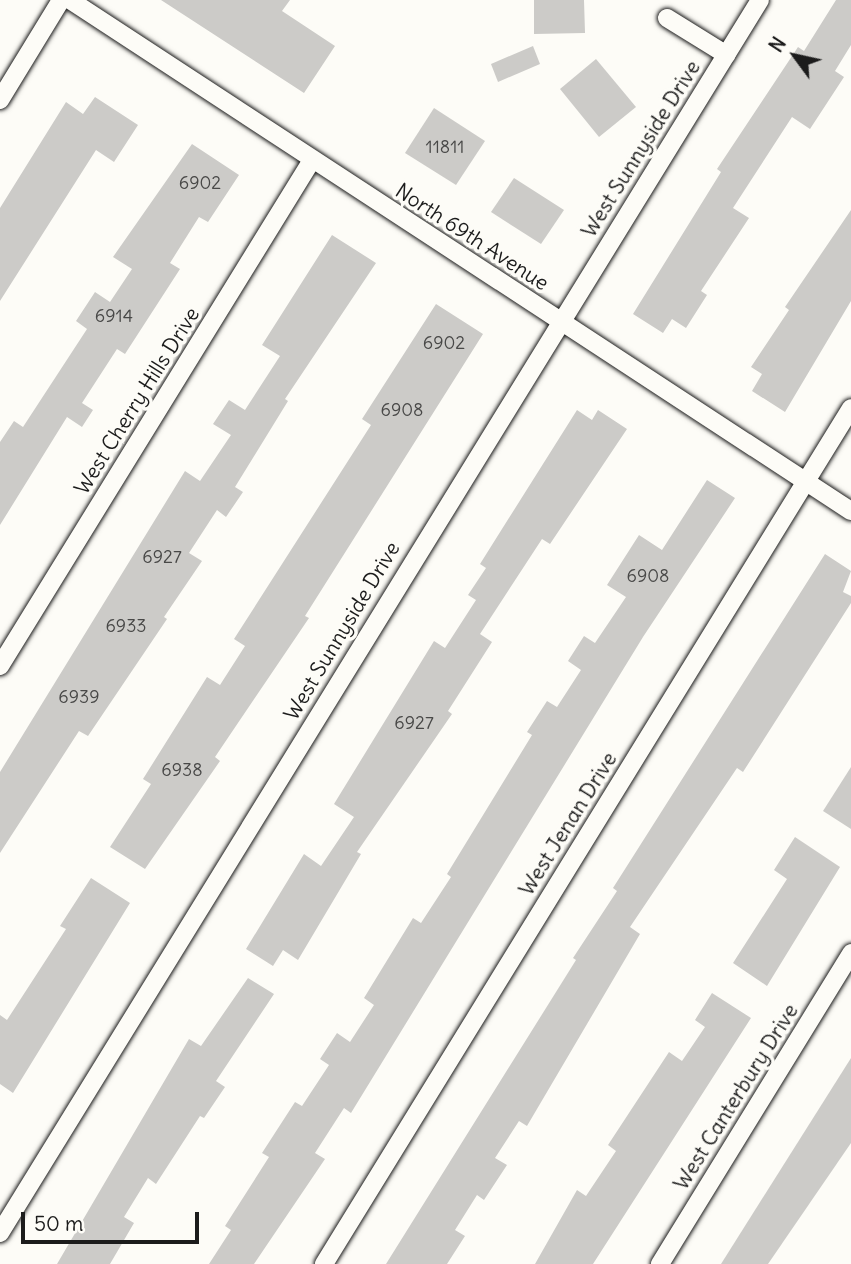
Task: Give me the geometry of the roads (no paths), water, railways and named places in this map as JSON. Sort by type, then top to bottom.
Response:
[{"type":"street","points":[[0,100],[61,0]]},
{"type":"street","name":"North 69th Avenue","points":[[70,0],[851,511]]},
{"type":"street","name":"West Sunnyside Drive","points":[[0,1233],[559,321],[760,0]]},
{"type":"street","name":"West Sunnyside Drive","points":[[667,18],[727,55]]},
{"type":"street","name":"West Cherry Hills Drive","points":[[0,666],[312,160]]},
{"type":"street","name":"West Jenan Drive","points":[[324,1264],[851,408]]},
{"type":"street","name":"West Canterbury Drive","points":[[660,1264],[851,953]]}]
